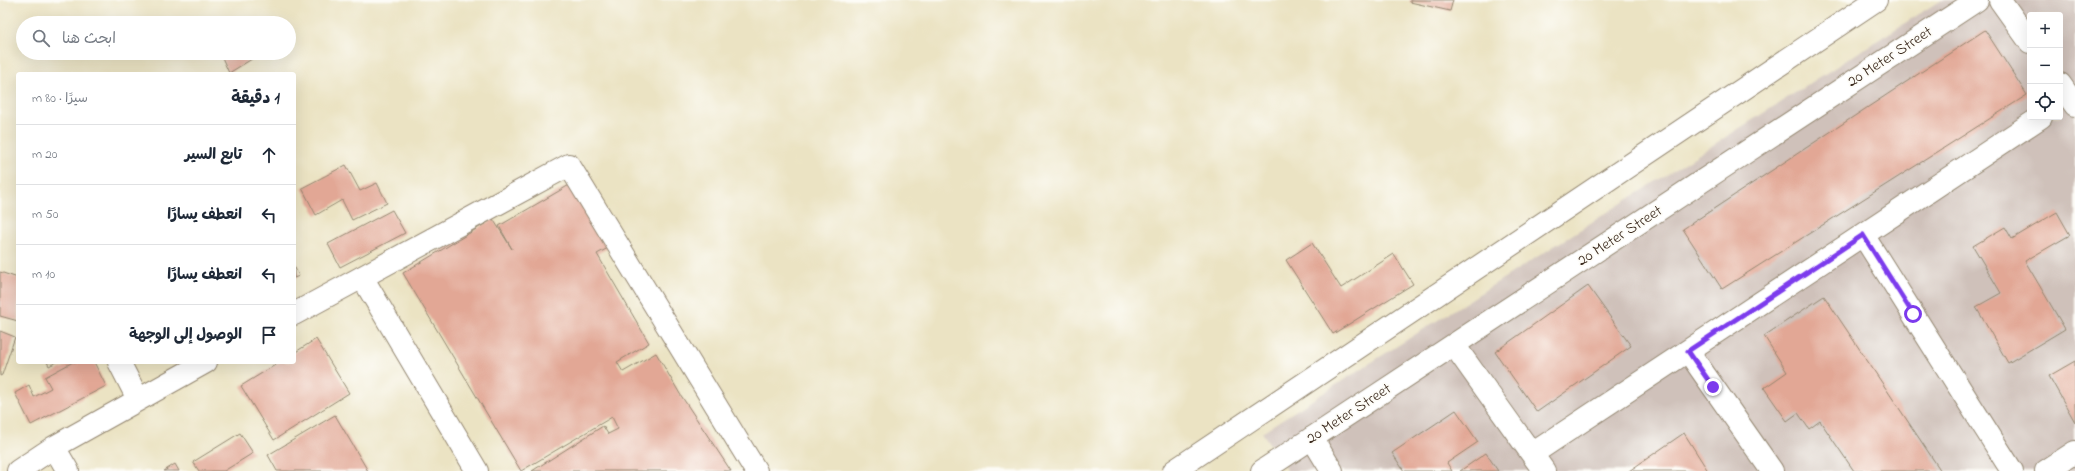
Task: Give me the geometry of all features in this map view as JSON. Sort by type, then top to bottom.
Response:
[{"type":"street","points":[[1174,471],[1876,0]]},
{"type":"street","name":"20 Meter Street","points":[[1262,471],[1977,0]]},
{"type":"street","points":[[2000,0],[2027,38]]},
{"type":"street","points":[[1454,345],[1538,462],[1688,351],[2036,120]]},
{"type":"street","points":[[296,313],[569,165],[756,471]]},
{"type":"street","points":[[1863,235],[2012,471]]},
{"type":"street","points":[[362,277],[476,471]]},
{"type":"street","points":[[1688,351],[1772,471]]},
{"type":"street","points":[[120,364],[138,400]]},
{"type":"street","points":[[18,471],[54,447],[202,364]]},
{"type":"street","points":[[1312,438],[1332,471]]},
{"type":"street","points":[[54,447],[68,471]]},
{"type":"street","points":[[2046,471],[2075,452]]},
{"type":"shaded area","points":[[1941,0],[2075,0],[2075,471],[1287,471],[1262,432]]},
{"type":"building","points":[[1410,0],[1453,0],[1450,11],[1410,2]]},
{"type":"building","points":[[1985,30],[2027,95],[1722,289],[1683,229]]},
{"type":"building","points":[[223,60],[250,60],[231,72],[229,72]]},
{"type":"building","points":[[346,165],[360,191],[377,183],[387,203],[352,220],[342,200],[316,215],[302,188]]},
{"type":"building","points":[[571,184],[608,248],[597,254],[649,343],[617,362],[623,372],[656,353],[680,394],[731,471],[532,471],[603,426],[608,434],[618,429],[612,417],[521,471],[403,273],[493,219],[512,249],[499,226]]},
{"type":"building","points":[[392,210],[405,233],[340,267],[328,244]]},
{"type":"building","points":[[2057,212],[2070,235],[2025,261],[2065,329],[2008,363],[1976,307],[2001,293],[1973,246],[2005,227],[2012,239]]},
{"type":"building","points":[[1312,243],[1341,288],[1394,254],[1413,284],[1333,334],[1286,260]]},
{"type":"building","points":[[296,270],[299,276],[296,277]]},
{"type":"building","points":[[0,272],[16,277],[16,320],[0,316]]},
{"type":"building","points":[[1588,286],[1631,346],[1537,412],[1495,352]]},
{"type":"building","points":[[1824,296],[1941,471],[1854,471],[1820,421],[1809,429],[1798,413],[1787,421],[1764,388],[1787,372],[1764,336]]},
{"type":"building","points":[[0,331],[15,337],[2,375],[0,376]]},
{"type":"building","points":[[316,339],[349,393],[274,440],[241,386],[277,364],[296,364],[296,352]]},
{"type":"building","points":[[2075,361],[2075,422],[2049,376]]},
{"type":"building","points":[[69,364],[95,364],[106,386],[31,425],[15,393],[29,385],[34,397],[51,388],[45,377]]},
{"type":"building","points":[[1456,410],[1478,442],[1447,463],[1452,471],[1404,471],[1392,453]]},
{"type":"building","points":[[335,415],[368,471],[277,471],[268,455]]},
{"type":"building","points":[[240,433],[253,453],[224,471],[199,471],[193,462]]},
{"type":"building","points":[[1684,433],[1708,471],[1629,471]]},
{"type":"building","points":[[1486,453],[1498,471],[1460,471]]},
{"type":"building","points":[[175,464],[179,471],[164,471]]},
{"type":"route","points":[[1713,387],[1688,351],[1863,235],[1913,314]]}]
